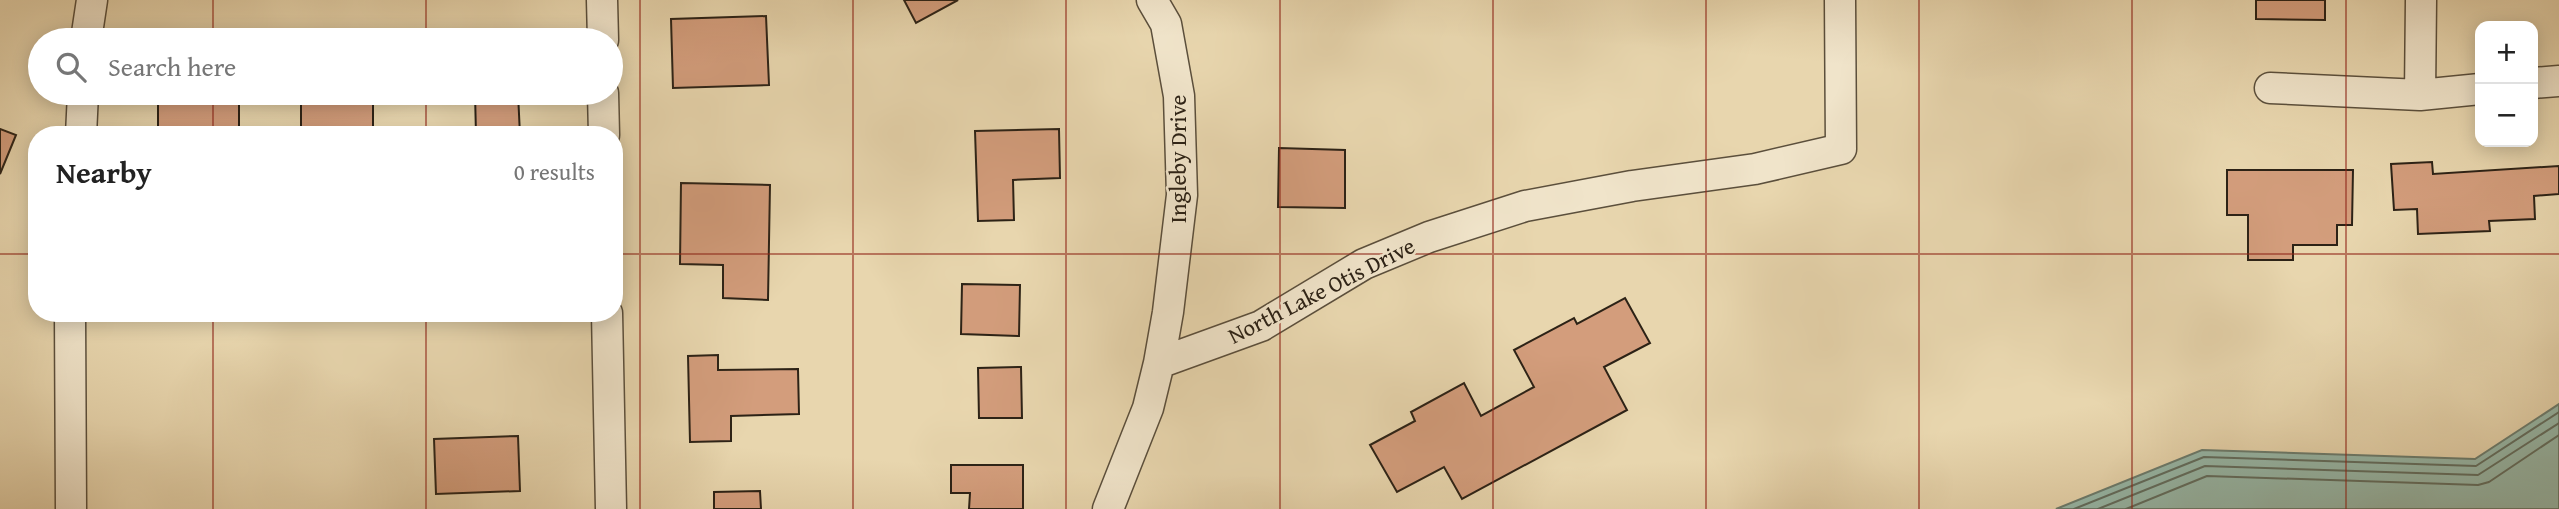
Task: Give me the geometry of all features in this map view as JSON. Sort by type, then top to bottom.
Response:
[{"type":"street","points":[[88,28],[92,0]]},
{"type":"street","points":[[602,0],[603,28]]},
{"type":"street","name":"Ingleby Drive","points":[[1152,0],[1166,24],[1179,96],[1182,195],[1159,363]]},
{"type":"street","name":"North Lake Otis Drive","points":[[1159,363],[1261,326],[1364,264],[1429,237],[1525,206],[1632,186],[1755,169],[1841,149],[1840,0]]},
{"type":"street","points":[[2420,95],[2421,0]]},
{"type":"street","points":[[2538,82],[2559,80]]},
{"type":"street","points":[[2270,88],[2420,95],[2475,90]]},
{"type":"street","points":[[81,126],[82,105]]},
{"type":"street","points":[[604,105],[604,126]]},
{"type":"street","points":[[70,322],[71,509]]},
{"type":"street","points":[[607,322],[611,509]]},
{"type":"street","points":[[1108,509],[1148,408],[1159,363]]},
{"type":"water","points":[[2559,404],[2559,509],[2056,509],[2202,450],[2475,459]]},
{"type":"building","points":[[904,0],[958,0],[916,23]]},
{"type":"building","points":[[2256,0],[2325,0],[2325,20],[2256,19]]},
{"type":"building","points":[[766,16],[769,85],[673,88],[671,19]]},
{"type":"building","points":[[158,105],[239,105],[239,126],[158,126]]},
{"type":"building","points":[[301,105],[373,105],[373,126],[301,126]]},
{"type":"building","points":[[475,105],[519,105],[520,126],[476,126]]},
{"type":"building","points":[[0,129],[16,135],[0,174]]},
{"type":"building","points":[[1059,129],[1060,178],[1013,180],[1014,220],[978,221],[975,131]]},
{"type":"building","points":[[1279,148],[1345,150],[1345,208],[1278,207]]},
{"type":"building","points":[[2432,162],[2433,174],[2559,166],[2559,194],[2534,196],[2535,219],[2489,221],[2490,231],[2418,234],[2417,209],[2394,210],[2391,164]]},
{"type":"building","points":[[2227,170],[2353,170],[2352,225],[2337,225],[2337,245],[2293,245],[2293,260],[2248,260],[2248,215],[2227,215]]},
{"type":"building","points":[[681,183],[770,185],[768,300],[723,298],[723,265],[680,264]]},
{"type":"building","points":[[962,284],[1020,285],[1019,336],[961,334]]},
{"type":"building","points":[[1625,298],[1650,343],[1604,367],[1627,410],[1462,499],[1444,467],[1397,492],[1370,445],[1415,421],[1411,412],[1464,383],[1481,416],[1534,387],[1514,350],[1574,318],[1577,324]]},
{"type":"building","points":[[718,355],[718,370],[798,369],[799,414],[731,416],[731,441],[690,442],[688,356]]},
{"type":"building","points":[[1021,367],[1022,418],[979,418],[978,368]]},
{"type":"building","points":[[518,436],[520,491],[436,494],[434,439]]},
{"type":"building","points":[[951,465],[1023,465],[1023,509],[969,509],[970,493],[951,493]]},
{"type":"building","points":[[760,491],[761,509],[714,509],[714,492]]}]
